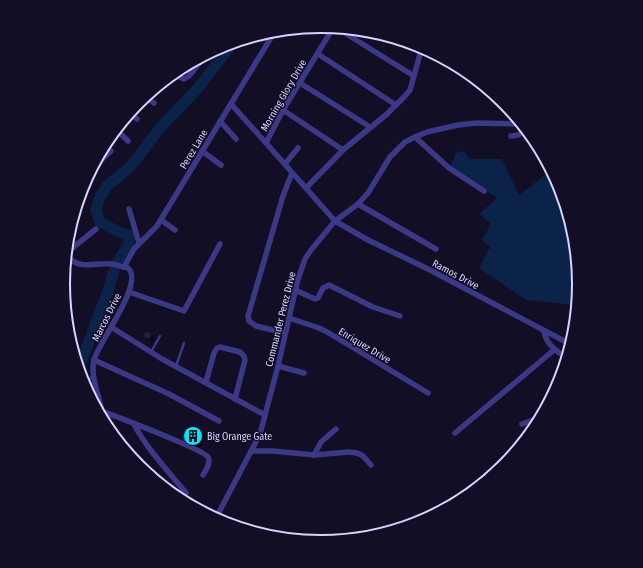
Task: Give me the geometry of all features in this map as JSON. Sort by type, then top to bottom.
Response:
[{"type":"street","name":"Morning Glory Drive","points":[[331,34],[283,110],[266,143],[335,221]]},
{"type":"street","points":[[347,35],[414,76]]},
{"type":"street","name":"Perez Lane","points":[[122,267],[134,249],[161,220],[270,39]]},
{"type":"street","points":[[306,188],[343,150],[408,93],[420,53]]},
{"type":"street","points":[[318,54],[396,105]]},
{"type":"street","points":[[180,77],[184,79],[189,76],[196,67]]},
{"type":"street","points":[[300,83],[370,127]]},
{"type":"street","points":[[151,100],[154,103]]},
{"type":"street","points":[[230,104],[266,143]]},
{"type":"street","points":[[283,110],[343,150]]},
{"type":"street","points":[[220,121],[236,139]]},
{"type":"street","name":"Commander Perez Drive","points":[[219,513],[253,450],[260,434],[278,366],[295,290],[308,255],[335,221],[358,204],[368,193],[394,152],[405,142],[415,137],[443,128],[458,125],[477,123],[514,124]]},
{"type":"street","points":[[511,136],[518,135],[522,132]]},
{"type":"street","points":[[120,134],[128,142]]},
{"type":"street","points":[[415,137],[448,168],[484,190]]},
{"type":"street","points":[[285,164],[298,148]]},
{"type":"street","points":[[105,157],[111,151]]},
{"type":"street","points":[[202,151],[221,165]]},
{"type":"street","points":[[285,333],[256,326],[249,321],[248,316],[283,196],[292,173]]},
{"type":"street","points":[[358,204],[436,249]]},
{"type":"street","points":[[129,209],[139,243]]},
{"type":"street","points":[[161,220],[175,230]]},
{"type":"street","name":"Ramos Drive","points":[[335,221],[368,240],[430,270],[566,342]]},
{"type":"street","points":[[73,247],[96,229]]},
{"type":"street","points":[[129,292],[184,311],[220,244]]},
{"type":"street","points":[[72,260],[77,264],[112,264],[122,267]]},
{"type":"street","name":"Marcos Drive","points":[[100,401],[93,374],[94,360],[132,284],[132,274],[128,268],[122,267]]},
{"type":"street","points":[[295,290],[315,299],[318,298],[323,288],[329,285],[373,307],[400,316]]},
{"type":"street","name":"Enriquez Drive","points":[[289,318],[319,328],[428,393]]},
{"type":"street","points":[[110,327],[176,366],[265,415]]},
{"type":"street","points":[[544,331],[545,337],[554,350],[562,355]]},
{"type":"street","points":[[206,382],[214,353],[217,348],[220,347],[240,352],[244,356],[245,360],[235,399]]},
{"type":"street","points":[[455,433],[554,350]]},
{"type":"street","points":[[94,360],[169,394],[219,420]]},
{"type":"street","points":[[278,366],[304,373]]},
{"type":"street","points":[[106,413],[182,443],[204,454],[209,460],[204,475]]},
{"type":"street","points":[[522,424],[532,421]]},
{"type":"street","points":[[134,424],[138,432],[186,493]]},
{"type":"street","points":[[314,455],[321,442],[336,429]]},
{"type":"street","points":[[253,450],[314,455],[349,452],[363,456],[371,465]]},
{"type":"lane","points":[[152,352],[160,336]]},
{"type":"lane","points":[[176,366],[184,343]]},
{"type":"lane","points":[[90,379],[93,374]]},
{"type":"water","points":[[464,151],[470,159],[502,159],[519,195],[547,173],[559,203],[568,235],[572,268],[571,305],[526,300],[479,268],[490,247],[482,240],[491,224],[479,214],[497,198],[450,167],[456,153]]},
{"type":"building","points":[[145,332],[151,333],[150,339],[144,337]]},
{"type":"building","name":"Big Orange Gate","points":[[191,425],[203,430],[197,445],[185,440]]},
{"type":"waterway","points":[[82,359],[108,291],[115,267],[129,243],[129,235],[119,232],[100,222],[96,210],[100,197],[107,186],[131,166],[161,127],[199,87],[226,52]]},
{"type":"place","name":"Big Orange Gate","points":[[193,436]]}]
